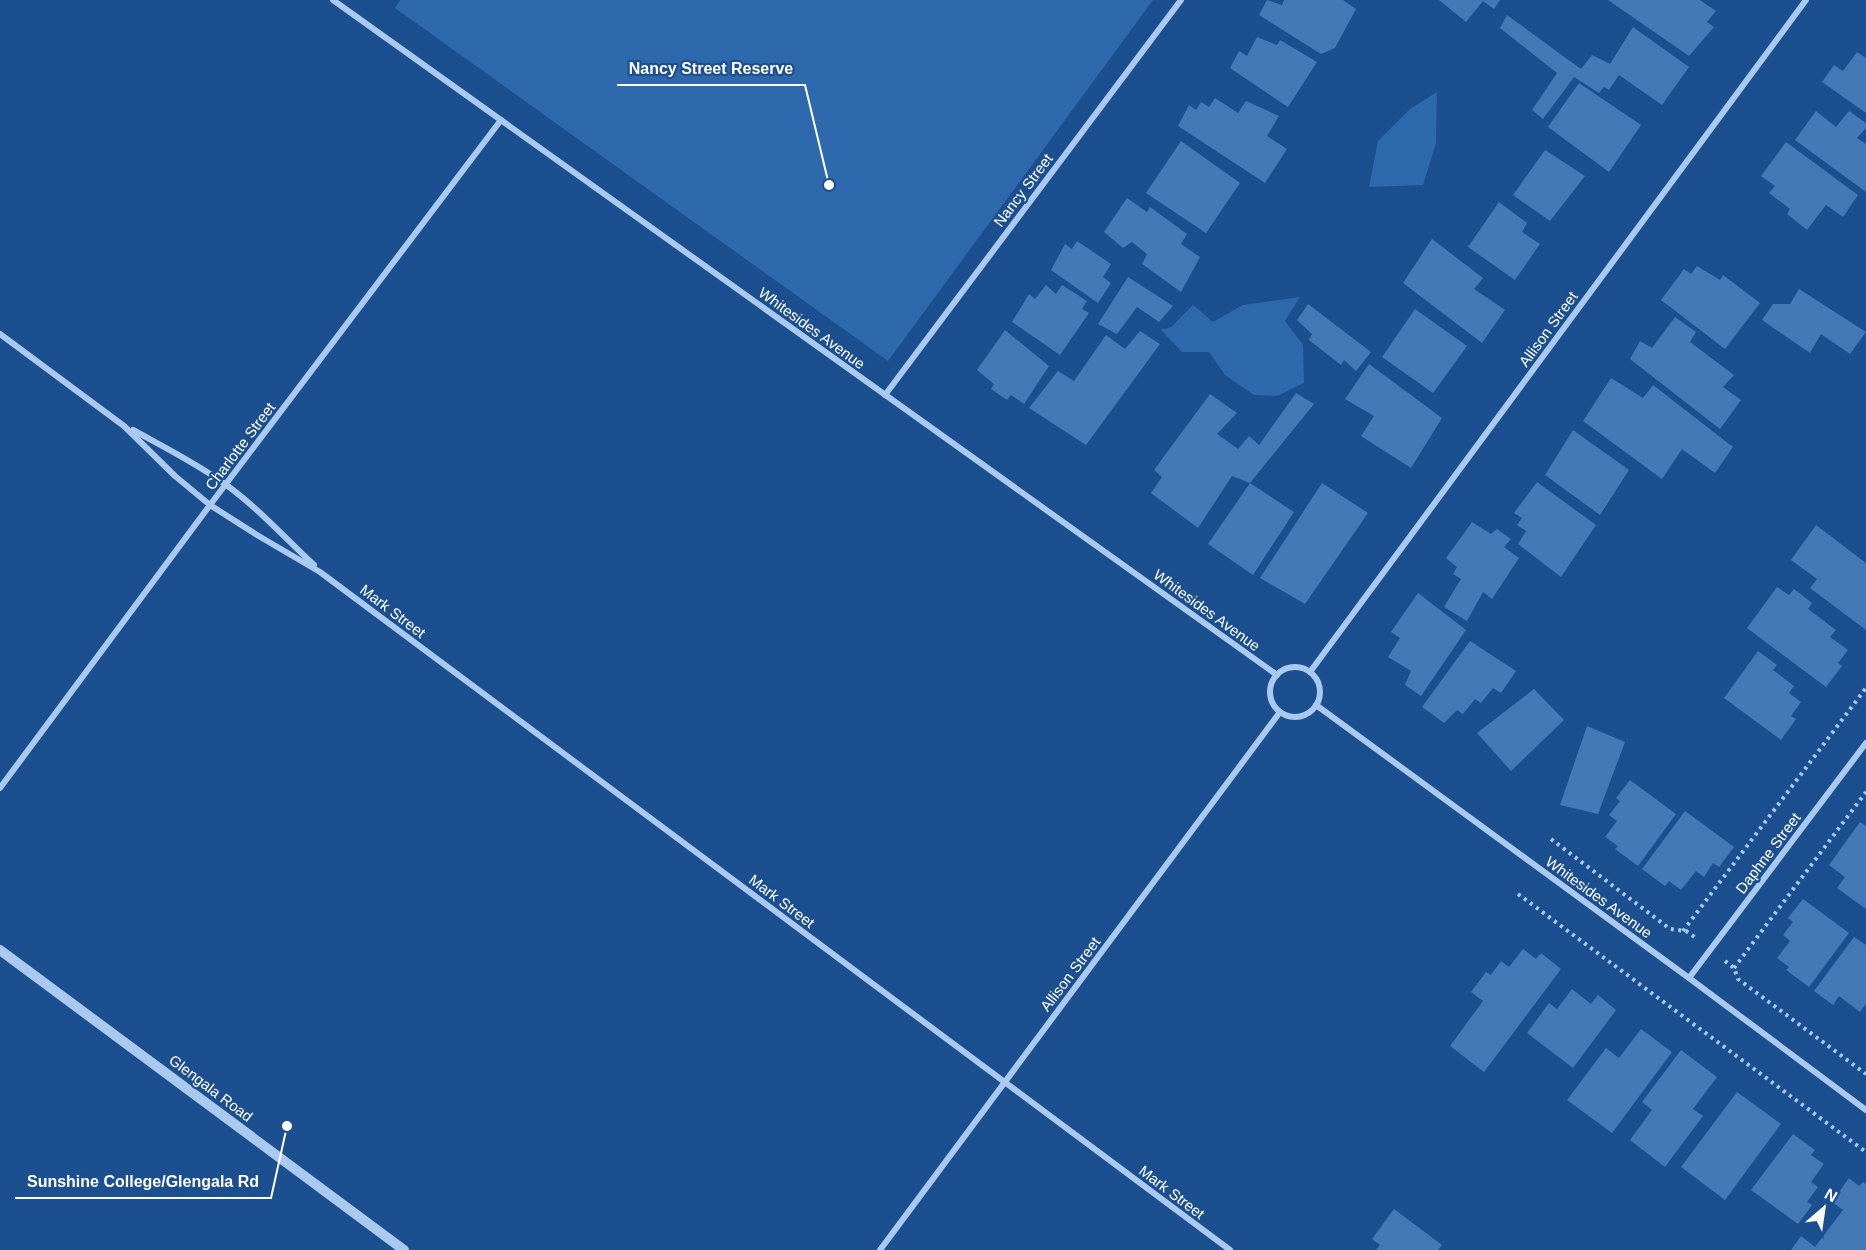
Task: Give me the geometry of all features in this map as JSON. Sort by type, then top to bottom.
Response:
[{"type":"street","name":"Whitesides Avenue","points":[[333,0],[1277,675]]},
{"type":"street","name":"Nancy Street","points":[[885,395],[1180,0]]},
{"type":"street","name":"Allison Street","points":[[1310,672],[1806,0]]},
{"type":"street","name":"Charlotte Street","points":[[0,788],[210,505],[501,120]]},
{"type":"street","name":"Mark Street","points":[[0,334],[124,426],[175,476],[210,505],[320,572],[1230,1250]]},
{"type":"street","name":"Mark Street","points":[[124,426],[186,459],[226,484],[320,572]]},
{"type":"street","points":[[1292,668],[1310,672],[1319,687],[1316,705],[1303,716],[1294,717],[1280,712],[1270,698],[1272,681],[1277,675],[1292,668]]},
{"type":"street","name":"Whitesides Avenue","points":[[1316,705],[1866,1110]]},
{"type":"street","name":"Allison Street","points":[[880,1250],[1280,712]]},
{"type":"street","name":"Daphne Street","points":[[1689,978],[1866,743]]},
{"type":"street","name":"Glengala Road","points":[[0,950],[404,1250]]},
{"type":"path","points":[[1683,930],[1866,688]]},
{"type":"path","points":[[1734,968],[1866,792]]},
{"type":"path","points":[[1518,894],[1866,1152]]},
{"type":"shaded area","points":[[400,0],[1153,0],[888,361],[395,8]]},
{"type":"shaded area","points":[[1437,92],[1436,143],[1423,185],[1369,187],[1378,141],[1410,109]]},
{"type":"shaded area","points":[[1300,297],[1285,321],[1303,345],[1304,383],[1277,396],[1254,395],[1225,375],[1209,352],[1182,352],[1161,330],[1171,327],[1193,305],[1213,322],[1243,305]]},
{"type":"building","points":[[1267,0],[1282,5],[1284,0],[1343,0],[1356,9],[1335,48],[1321,54],[1259,15]]},
{"type":"building","points":[[1439,0],[1500,0],[1494,9],[1483,1],[1466,22]]},
{"type":"building","points":[[1608,0],[1700,0],[1716,11],[1707,22],[1714,27],[1689,56]]},
{"type":"building","points":[[1507,15],[1581,69],[1592,55],[1610,64],[1633,27],[1689,67],[1662,105],[1619,75],[1609,90],[1604,87],[1599,93],[1574,77],[1543,119],[1532,110],[1557,73],[1500,28]]},
{"type":"building","points":[[1257,37],[1277,45],[1280,40],[1317,62],[1288,107],[1230,68],[1239,51],[1247,56]]},
{"type":"building","points":[[1857,52],[1866,58],[1866,113],[1822,82],[1834,65],[1843,71]]},
{"type":"building","points":[[1579,83],[1641,125],[1609,172],[1548,127]]},
{"type":"building","points":[[1215,98],[1238,113],[1246,101],[1279,116],[1267,136],[1287,149],[1265,183],[1178,126],[1189,105],[1196,110],[1201,102],[1209,107]]},
{"type":"building","points":[[1816,111],[1836,127],[1849,111],[1866,123],[1866,128],[1857,138],[1866,144],[1866,192],[1795,140]]},
{"type":"building","points":[[1181,141],[1240,183],[1206,233],[1146,193]]},
{"type":"building","points":[[1786,142],[1858,195],[1843,217],[1826,205],[1807,230],[1787,214],[1790,209],[1769,193],[1775,186],[1761,176]]},
{"type":"building","points":[[1545,150],[1585,176],[1550,221],[1513,195]]},
{"type":"building","points":[[1127,198],[1147,212],[1150,207],[1187,234],[1181,244],[1200,257],[1181,292],[1142,264],[1147,254],[1132,242],[1123,248],[1104,232]]},
{"type":"building","points":[[1499,202],[1527,223],[1522,232],[1540,244],[1515,280],[1468,247]]},
{"type":"building","points":[[1432,239],[1483,278],[1474,289],[1505,310],[1482,343],[1403,283]]},
{"type":"building","points":[[1077,241],[1111,264],[1103,277],[1111,283],[1098,303],[1051,270],[1065,244],[1072,249]]},
{"type":"building","points":[[1697,266],[1720,280],[1723,275],[1760,303],[1725,349],[1661,300],[1684,269],[1691,274]]},
{"type":"building","points":[[1128,277],[1173,306],[1159,322],[1137,307],[1117,334],[1098,324]]},
{"type":"building","points":[[1046,285],[1056,294],[1062,285],[1087,301],[1082,309],[1089,313],[1060,355],[1012,322],[1029,294],[1035,299]]},
{"type":"building","points":[[1799,289],[1866,332],[1850,354],[1821,334],[1810,353],[1762,320],[1773,304],[1790,304]]},
{"type":"building","points":[[1308,304],[1371,352],[1356,371],[1344,360],[1341,365],[1309,340],[1312,334],[1297,320]]},
{"type":"building","points":[[1415,309],[1467,346],[1433,393],[1382,357]]},
{"type":"building","points":[[1675,317],[1696,332],[1690,342],[1734,375],[1723,387],[1741,400],[1720,429],[1630,359],[1640,341],[1652,348]]},
{"type":"building","points":[[1005,330],[1049,366],[1024,404],[1011,395],[1007,400],[991,389],[994,384],[977,370]]},
{"type":"building","points":[[1140,331],[1160,344],[1086,445],[1029,408],[1058,371],[1074,381],[1106,335],[1125,349]]},
{"type":"building","points":[[1369,364],[1442,418],[1411,468],[1361,436],[1374,416],[1345,399]]},
{"type":"building","points":[[1611,378],[1643,398],[1653,385],[1733,447],[1715,473],[1682,449],[1662,479],[1583,421]]},
{"type":"building","points":[[1296,393],[1314,404],[1250,483],[1232,476],[1198,528],[1151,493],[1162,477],[1154,470],[1210,394],[1237,413],[1217,434],[1238,449],[1249,436],[1259,445]]},
{"type":"building","points":[[1573,430],[1629,470],[1600,515],[1545,475]]},
{"type":"building","points":[[1537,482],[1596,525],[1561,577],[1518,544],[1526,531],[1517,525],[1522,518],[1514,513]]},
{"type":"building","points":[[1250,483],[1294,512],[1253,575],[1208,544]]},
{"type":"building","points":[[1322,483],[1368,513],[1305,604],[1260,578]]},
{"type":"building","points":[[1472,522],[1491,534],[1497,529],[1511,539],[1504,547],[1519,558],[1492,599],[1483,592],[1467,621],[1444,607],[1461,579],[1453,574],[1457,567],[1446,558]]},
{"type":"building","points":[[1816,525],[1866,563],[1866,630],[1810,588],[1817,579],[1791,560]]},
{"type":"building","points":[[1777,587],[1789,595],[1794,589],[1812,603],[1808,609],[1836,630],[1830,637],[1848,650],[1838,663],[1842,666],[1826,687],[1747,628]]},
{"type":"building","points":[[1418,593],[1466,630],[1421,696],[1405,685],[1411,671],[1388,657],[1400,638],[1391,632]]},
{"type":"building","points":[[1470,641],[1516,671],[1501,693],[1493,688],[1481,703],[1475,699],[1463,714],[1457,710],[1444,723],[1422,707]]},
{"type":"building","points":[[1758,651],[1777,665],[1773,670],[1794,686],[1789,693],[1801,702],[1791,716],[1796,719],[1781,740],[1724,698]]},
{"type":"building","points":[[1534,689],[1564,720],[1511,771],[1477,733]]},
{"type":"building","points":[[1587,726],[1625,742],[1598,814],[1560,805]]},
{"type":"building","points":[[1630,780],[1676,814],[1638,866],[1615,849],[1618,846],[1605,837],[1617,821],[1609,815],[1620,801],[1616,798]]},
{"type":"building","points":[[1685,811],[1734,847],[1719,867],[1713,863],[1704,877],[1696,871],[1681,890],[1669,881],[1665,886],[1642,869]]},
{"type":"building","points":[[1860,822],[1866,826],[1866,909],[1837,888],[1845,877],[1829,865]]},
{"type":"building","points":[[1803,899],[1849,933],[1809,987],[1786,970],[1789,967],[1777,958],[1790,941],[1783,935],[1793,922],[1788,918]]},
{"type":"building","points":[[1854,937],[1866,945],[1866,1004],[1860,1012],[1839,996],[1833,1005],[1814,991]]},
{"type":"building","points":[[1523,949],[1536,959],[1541,953],[1561,969],[1484,1072],[1450,1046],[1483,1001],[1471,992],[1486,972],[1491,975],[1501,961],[1509,967]]},
{"type":"building","points":[[1572,989],[1591,1004],[1598,995],[1616,1010],[1573,1068],[1527,1033],[1549,1003],[1557,1009]]},
{"type":"building","points":[[1641,1029],[1672,1052],[1612,1133],[1567,1100],[1606,1048],[1619,1058]]},
{"type":"building","points":[[1681,1050],[1717,1077],[1693,1109],[1703,1116],[1665,1167],[1630,1140],[1652,1110],[1642,1102]]},
{"type":"building","points":[[1737,1092],[1781,1124],[1725,1200],[1681,1167]]},
{"type":"building","points":[[1793,1134],[1815,1150],[1811,1155],[1824,1164],[1811,1182],[1818,1187],[1807,1202],[1812,1205],[1798,1224],[1751,1190]]},
{"type":"building","points":[[1849,1178],[1859,1186],[1863,1182],[1866,1184],[1866,1250],[1791,1250],[1801,1236],[1815,1247],[1843,1210],[1832,1202]]},
{"type":"building","points":[[1394,1209],[1442,1245],[1438,1250],[1376,1250],[1380,1245],[1372,1239]]},
{"type":"place","name":"Nancy Street Reserve","points":[[829,185]]},
{"type":"place","name":"Sunshine College/Glengala Rd","points":[[287,1126]]}]
